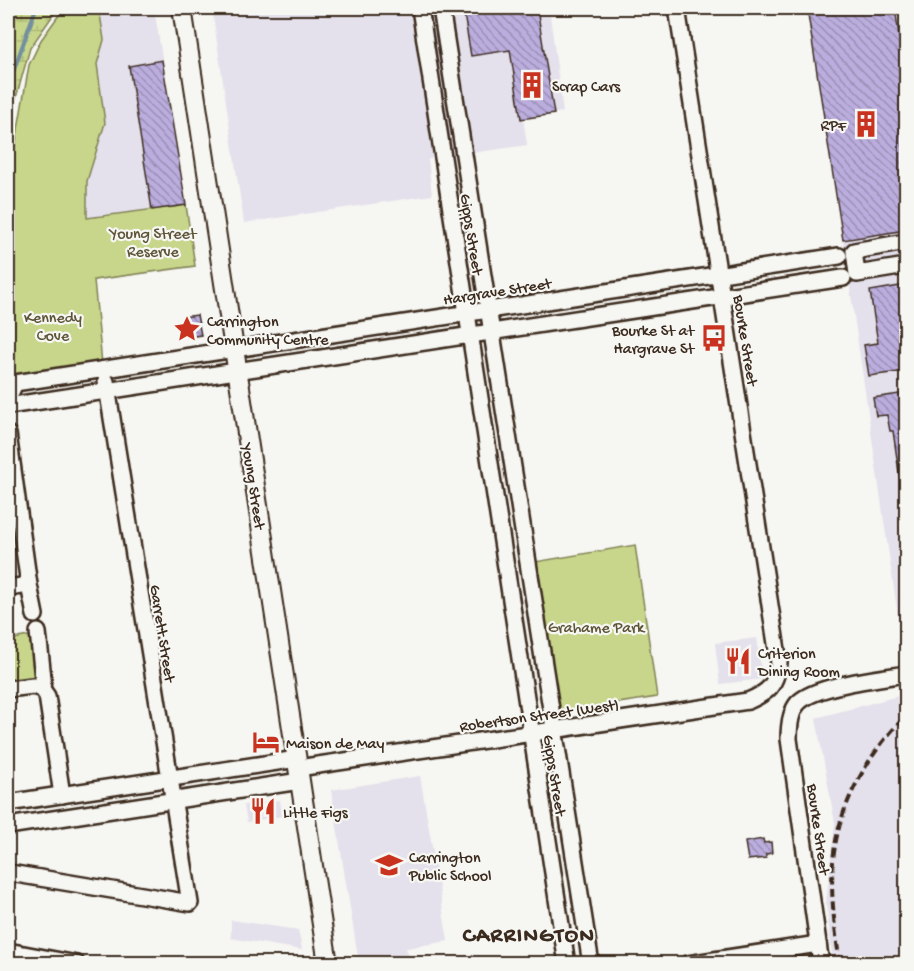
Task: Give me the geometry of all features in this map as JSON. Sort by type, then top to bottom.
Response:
[{"type":"main road","name":"Young Street","points":[[182,8],[328,963]]},
{"type":"street","name":"Gipps Street","points":[[420,8],[567,963]]},
{"type":"street","name":"Gipps Street","points":[[441,8],[591,963]]},
{"type":"street","name":"Bourke Street","points":[[677,8],[779,663],[777,678]]},
{"type":"street","points":[[906,242],[854,251],[857,274],[906,266]]},
{"type":"street","name":"Hargrave Street","points":[[8,399],[15,383],[839,256]]},
{"type":"street","points":[[8,406],[843,279]]},
{"type":"street","points":[[161,361],[165,382]]},
{"type":"street","name":"Garrett Street","points":[[10,873],[190,903],[104,369]]},
{"type":"street","points":[[8,434],[12,501],[35,615]]},
{"type":"street","points":[[490,466],[513,463]]},
{"type":"street","points":[[8,588],[29,585]]},
{"type":"street","points":[[509,588],[532,585]]},
{"type":"street","points":[[38,632],[42,689]]},
{"type":"street","name":"Bourke Street","points":[[821,963],[789,726],[799,702],[815,692],[906,674]]},
{"type":"street","name":"Robertson Street (West)","points":[[8,803],[169,778],[298,769],[748,701],[763,694],[777,678]]},
{"type":"street","points":[[8,689],[33,686],[42,689],[47,696],[62,795]]},
{"type":"street","name":"Robertson Street (West)","points":[[8,826],[173,800],[298,769]]},
{"type":"street","points":[[551,861],[574,857]]},
{"type":"street","points":[[688,963],[818,944]]},
{"type":"street","points":[[8,951],[77,963]]},
{"type":"shaded area","points":[[99,8],[154,8],[186,205],[87,219],[87,181],[105,123],[97,64],[103,40]]},
{"type":"shaded area","points":[[212,8],[549,8],[563,112],[523,118],[527,145],[428,159],[432,195],[244,223]]},
{"type":"shaded area","points":[[807,8],[906,8],[906,671],[843,240]]},
{"type":"shaded area","name":"Criterion Dining Room","points":[[757,638],[762,679],[720,684],[715,643]]},
{"type":"shaded area","points":[[906,694],[906,963],[764,964],[832,954],[826,903],[835,823],[816,718]]},
{"type":"shaded area","name":"Carrington Public School","points":[[420,776],[448,941],[406,948],[409,963],[359,963],[331,790]]},
{"type":"shaded area","name":"Little Figs","points":[[280,800],[282,816],[247,822],[244,805]]},
{"type":"shaded area","points":[[231,920],[298,930],[302,950],[231,938]]},
{"type":"green space","points":[[58,8],[30,48],[16,98],[8,104],[8,9]]},
{"type":"green space","name":"Kennedy Cove","points":[[64,8],[99,8],[104,40],[97,64],[105,123],[87,181],[87,218],[186,205],[195,266],[94,280],[102,364],[8,387],[8,187],[29,65],[41,40]]},
{"type":"green space","name":"Grahame Park","points":[[635,545],[657,697],[562,710],[556,703],[535,562]]},
{"type":"green space","points":[[33,635],[38,680],[8,684],[8,647],[14,639]]},
{"type":"building","name":"Scrap Cars","points":[[463,8],[537,8],[554,114],[521,119],[510,50],[471,56]]},
{"type":"building","name":"RPF","points":[[807,8],[895,8],[906,82],[906,230],[843,240]]},
{"type":"building","points":[[162,60],[186,205],[152,210],[129,66]]},
{"type":"building","points":[[906,285],[906,371],[869,376],[864,345],[878,343],[870,291]]},
{"type":"building","points":[[197,315],[201,335],[187,337],[183,317]]},
{"type":"building","points":[[906,393],[906,485],[901,486],[893,431],[890,431],[887,415],[876,416],[873,398]]},
{"type":"building","points":[[763,839],[764,843],[771,842],[772,853],[766,854],[766,858],[748,860],[745,842]]},
{"type":"waterway","points":[[8,86],[36,8]]},
{"type":"railway","points":[[840,964],[832,888],[833,862],[841,822],[867,764],[906,716]]},
{"type":"place","name":"Scrap Cars","points":[[532,85]]},
{"type":"place","name":"RPF","points":[[866,124]]},
{"type":"place","name":"Carrington Community Centre","points":[[187,329]]},
{"type":"place","name":"Bourke St at Hargrave St","points":[[714,338]]},
{"type":"place","name":"Criterion Dining Room","points":[[738,661]]},
{"type":"place","name":"Maison de May","points":[[266,742]]},
{"type":"place","name":"Little Figs","points":[[263,811]]},
{"type":"place","name":"Carrington Public School","points":[[389,865]]},
{"type":"district","name":"CARRINGTON","points":[[529,933]]},
{"type":"park label","name":"Young Street Reserve","points":[[153,241]]}]
